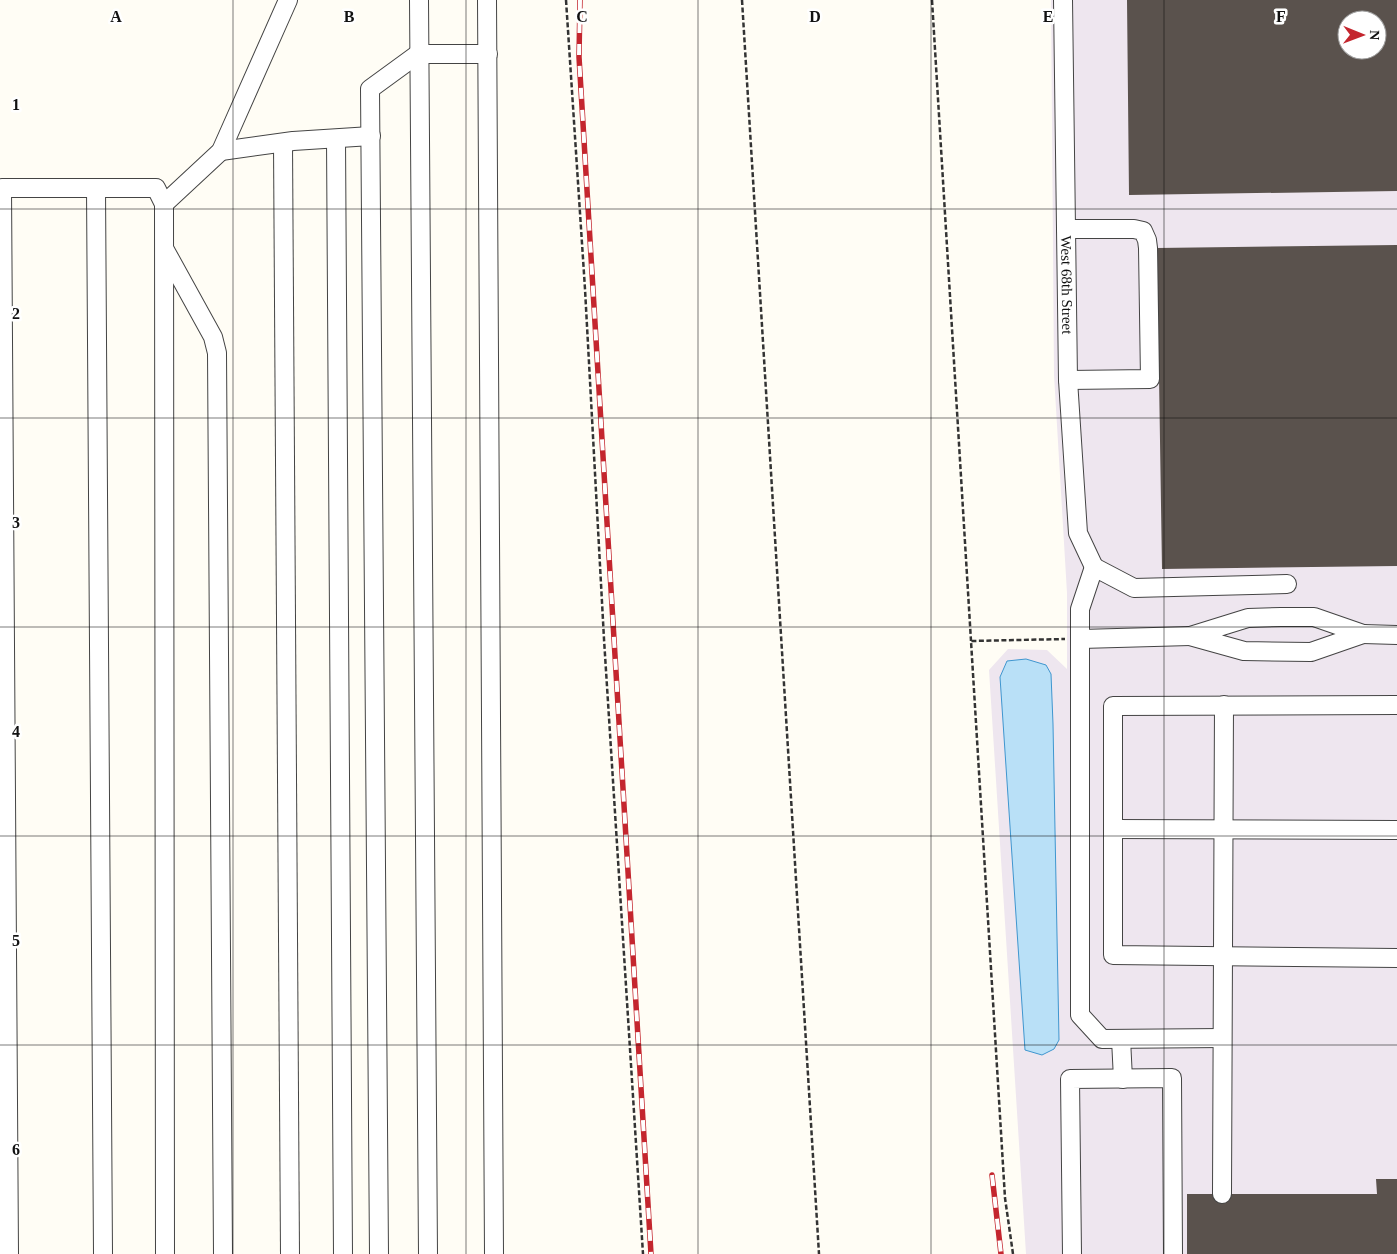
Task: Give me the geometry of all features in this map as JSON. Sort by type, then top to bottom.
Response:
[{"type":"street","points":[[164,204],[221,151],[288,0]]},
{"type":"street","points":[[419,0],[428,1254]]},
{"type":"street","points":[[487,0],[494,1254]]},
{"type":"street","name":"West 68th Street","points":[[1064,0],[1068,380],[1078,533],[1094,567]]},
{"type":"street","points":[[379,1254],[370,89],[418,54],[488,54]]},
{"type":"street","points":[[221,151],[283,143],[371,136]]},
{"type":"street","points":[[336,139],[343,1254]]},
{"type":"street","points":[[283,143],[290,1254]]},
{"type":"street","points":[[9,1254],[1,188],[156,188],[164,204],[165,1254]]},
{"type":"street","points":[[96,188],[104,1254]]},
{"type":"street","points":[[1066,229],[1134,228],[1143,231],[1148,248],[1150,379],[1068,380]]},
{"type":"street","points":[[164,248],[213,337],[217,352],[223,1254]]},
{"type":"street","points":[[1222,1038],[1102,1039],[1080,1015],[1080,609],[1094,567],[1134,588],[1288,584]]},
{"type":"street","points":[[1081,639],[1190,636],[1248,618],[1314,617],[1363,634],[1397,635]]},
{"type":"street","points":[[1190,636],[1244,651],[1311,652],[1363,634]]},
{"type":"street","points":[[1222,1194],[1224,705]]},
{"type":"street","points":[[1397,705],[1113,706],[1114,955],[1397,958]]},
{"type":"street","points":[[1113,830],[1397,830]]},
{"type":"street","points":[[1121,1039],[1122,1078]]},
{"type":"street","points":[[1072,1254],[1070,1079],[1122,1078],[1172,1078],[1173,1254]]},
{"type":"path","points":[[566,0],[643,1254]]},
{"type":"path","points":[[742,0],[818,1254]]},
{"type":"path","points":[[932,0],[1005,1198],[1013,1254]]},
{"type":"path","points":[[971,641],[1081,639]]},
{"type":"shaded area","points":[[1051,0],[1397,0],[1397,1254],[1026,1254],[989,670],[1008,649],[1047,650],[1067,669],[1067,593],[1054,375]]},
{"type":"water","points":[[1026,659],[1046,665],[1051,674],[1059,1040],[1054,1049],[1042,1055],[1025,1050],[1000,677],[1007,661]]},
{"type":"building","points":[[1127,0],[1397,0],[1397,191],[1129,195]]},
{"type":"building","points":[[1397,245],[1397,566],[1162,569],[1157,248]]},
{"type":"building","points":[[1376,1179],[1397,1179],[1397,1254],[1187,1254],[1187,1194],[1377,1194]]},
{"type":"railway","points":[[580,0],[579,57],[651,1254]]},
{"type":"railway","points":[[992,1175],[1001,1254]]}]
